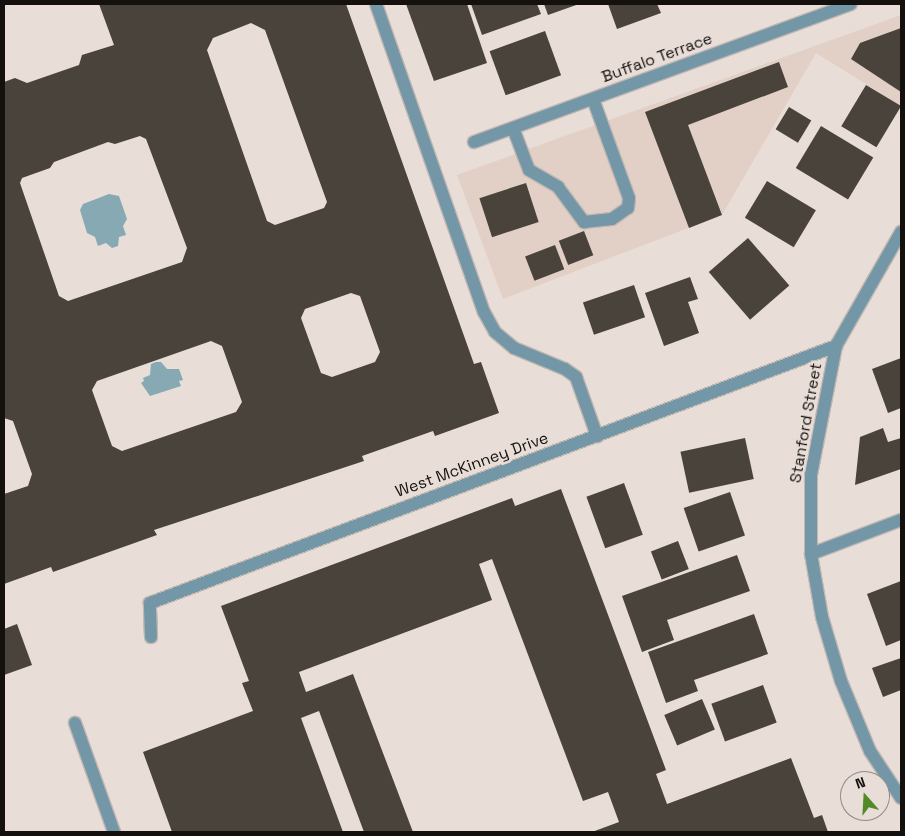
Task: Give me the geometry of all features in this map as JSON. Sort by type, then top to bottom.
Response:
[{"type":"street","points":[[376,4],[484,312],[495,332],[514,348],[565,369],[576,377],[596,436]]},
{"type":"street","name":"Buffalo Terrace","points":[[474,142],[851,4]]},
{"type":"street","points":[[513,128],[529,170],[558,188],[584,222],[612,219],[628,208],[629,198],[593,98]]},
{"type":"street","name":"Stanford Street","points":[[901,232],[836,346],[811,475],[810,554],[822,617],[841,680],[870,751],[901,798]]},
{"type":"street","name":"West McKinney Drive","points":[[151,637],[150,603],[836,346]]},
{"type":"street","points":[[810,554],[901,520]]},
{"type":"street","points":[[75,723],[114,832]]},
{"type":"shaded area","points":[[901,15],[901,106],[816,53],[722,215],[503,299],[457,175]]},
{"type":"water","points":[[109,194],[119,196],[127,219],[123,226],[126,235],[119,237],[118,246],[112,248],[106,243],[98,246],[95,237],[87,233],[80,210],[83,204]]},
{"type":"water","points":[[161,362],[167,369],[179,369],[183,380],[179,381],[181,386],[150,396],[141,383],[144,381],[143,378],[150,375],[151,364]]},
{"type":"building","points":[[99,4],[346,4],[474,364],[481,362],[499,413],[435,436],[433,431],[362,456],[364,461],[154,530],[157,535],[53,572],[51,567],[4,584],[4,494],[28,486],[32,474],[13,421],[4,418],[4,82],[15,78],[27,83],[79,65],[82,55],[114,45]],"holes":[[[251,23],[265,30],[327,202],[324,208],[275,225],[267,221],[207,50],[213,38]],[[140,136],[146,139],[187,248],[182,262],[68,301],[59,296],[20,183],[22,178],[50,168],[54,162],[108,142],[115,144]],[[351,293],[360,296],[380,352],[375,362],[332,377],[321,373],[301,318],[305,309]],[[211,341],[222,346],[242,402],[236,412],[122,451],[112,446],[92,390],[97,381]]]},
{"type":"building","points":[[406,4],[467,4],[487,63],[434,81]]},
{"type":"building","points":[[471,4],[537,4],[541,14],[482,35]]},
{"type":"building","points":[[544,4],[579,4],[548,15]]},
{"type":"building","points":[[608,4],[657,4],[661,13],[617,29]]},
{"type":"building","points":[[901,28],[901,92],[851,59],[860,43]]},
{"type":"building","points":[[545,31],[561,75],[506,95],[490,51]]},
{"type":"building","points":[[779,62],[788,87],[688,125],[722,215],[689,228],[645,112]]},
{"type":"building","points":[[866,85],[901,106],[876,147],[841,126]]},
{"type":"building","points":[[789,107],[811,120],[798,143],[776,129]]},
{"type":"building","points":[[821,126],[873,157],[848,199],[796,168]]},
{"type":"building","points":[[767,181],[816,210],[794,247],[745,218]]},
{"type":"building","points":[[526,183],[539,222],[492,237],[479,198]]},
{"type":"building","points":[[584,231],[593,255],[568,265],[559,241]]},
{"type":"building","points":[[748,238],[789,286],[750,320],[709,272]]},
{"type":"building","points":[[555,245],[564,269],[534,281],[525,256]]},
{"type":"building","points":[[690,277],[698,299],[688,302],[699,333],[664,346],[645,293]]},
{"type":"building","points":[[634,285],[645,317],[594,335],[583,303]]},
{"type":"building","points":[[901,358],[901,408],[888,413],[872,369]]},
{"type":"building","points":[[883,428],[888,442],[901,438],[901,469],[855,485],[860,437]]},
{"type":"building","points":[[745,438],[754,479],[689,493],[680,452]]},
{"type":"building","points":[[624,483],[643,535],[605,548],[586,497]]},
{"type":"building","points":[[561,489],[666,770],[656,774],[667,804],[791,758],[814,818],[822,815],[828,832],[592,832],[619,822],[608,792],[583,801],[492,559],[479,564],[492,600],[299,672],[306,692],[353,674],[413,832],[364,832],[319,711],[301,718],[343,832],[172,832],[143,752],[253,711],[242,683],[249,681],[221,606],[512,498],[515,506]]},
{"type":"building","points":[[730,492],[745,535],[699,551],[684,508]]},
{"type":"building","points":[[678,541],[689,569],[662,579],[651,551]]},
{"type":"building","points":[[737,555],[750,591],[667,620],[674,640],[642,652],[622,596]]},
{"type":"building","points":[[901,581],[901,640],[886,646],[867,594]]},
{"type":"building","points":[[754,614],[768,654],[694,680],[698,691],[666,703],[648,652]]},
{"type":"building","points":[[17,624],[32,665],[4,675],[4,629]]},
{"type":"building","points":[[901,658],[901,690],[883,697],[872,668]]},
{"type":"building","points":[[763,685],[777,723],[725,741],[711,704]]},
{"type":"building","points":[[702,699],[715,729],[677,745],[664,715]]}]
